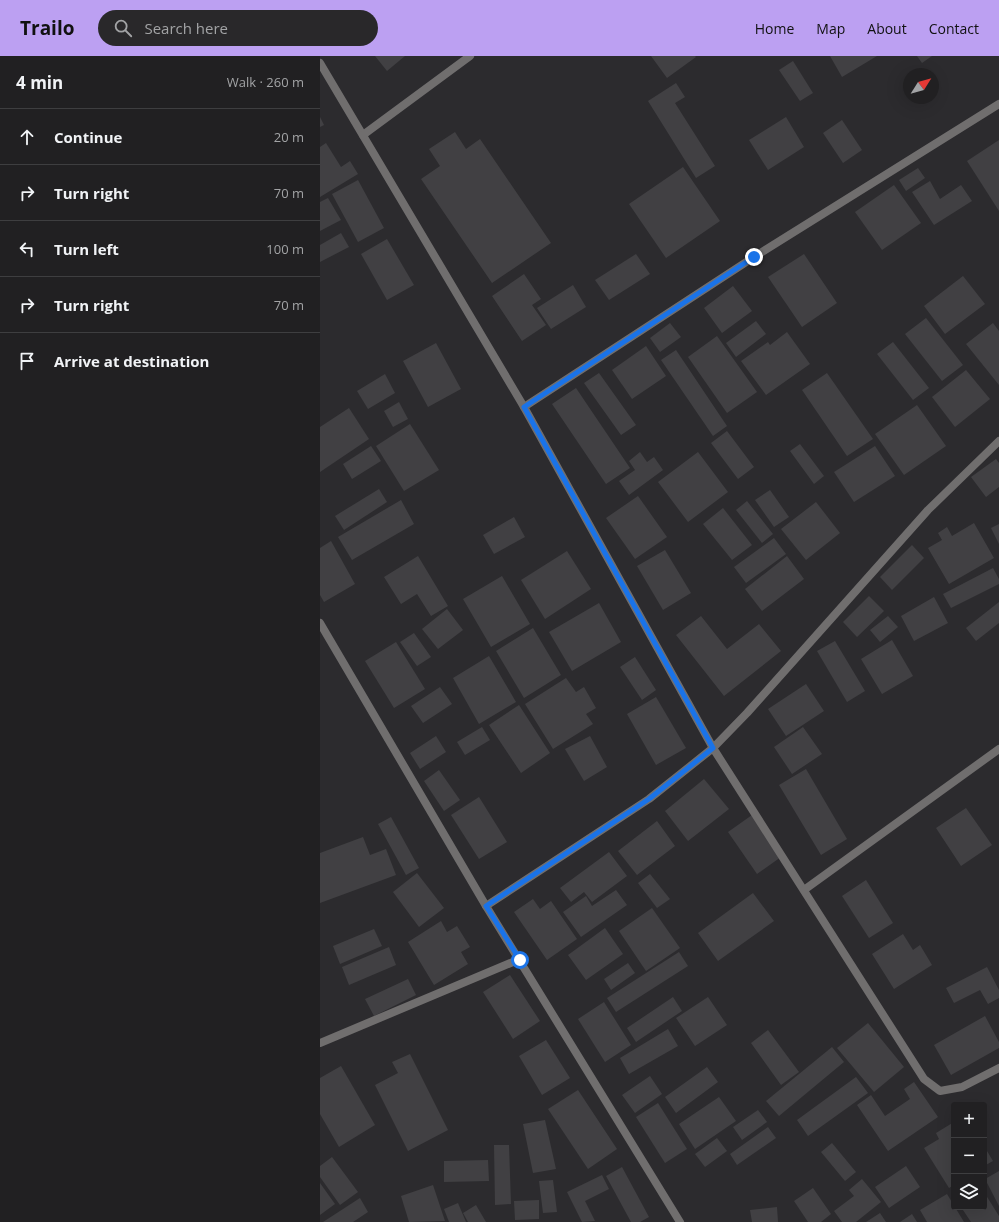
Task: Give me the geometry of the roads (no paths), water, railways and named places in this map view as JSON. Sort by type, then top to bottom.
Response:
[{"type":"street","points":[[363,135],[470,56]]},
{"type":"street","points":[[320,63],[524,407],[713,748],[924,1079],[940,1091],[962,1087],[999,1068]]},
{"type":"street","points":[[524,407],[754,257],[999,104]]},
{"type":"street","points":[[486,906],[649,799],[713,748],[747,713],[928,510],[999,441]]},
{"type":"street","points":[[320,623],[486,906],[677,1221]]},
{"type":"street","points":[[804,890],[999,749]]},
{"type":"street","points":[[320,1042],[520,960]]}]
